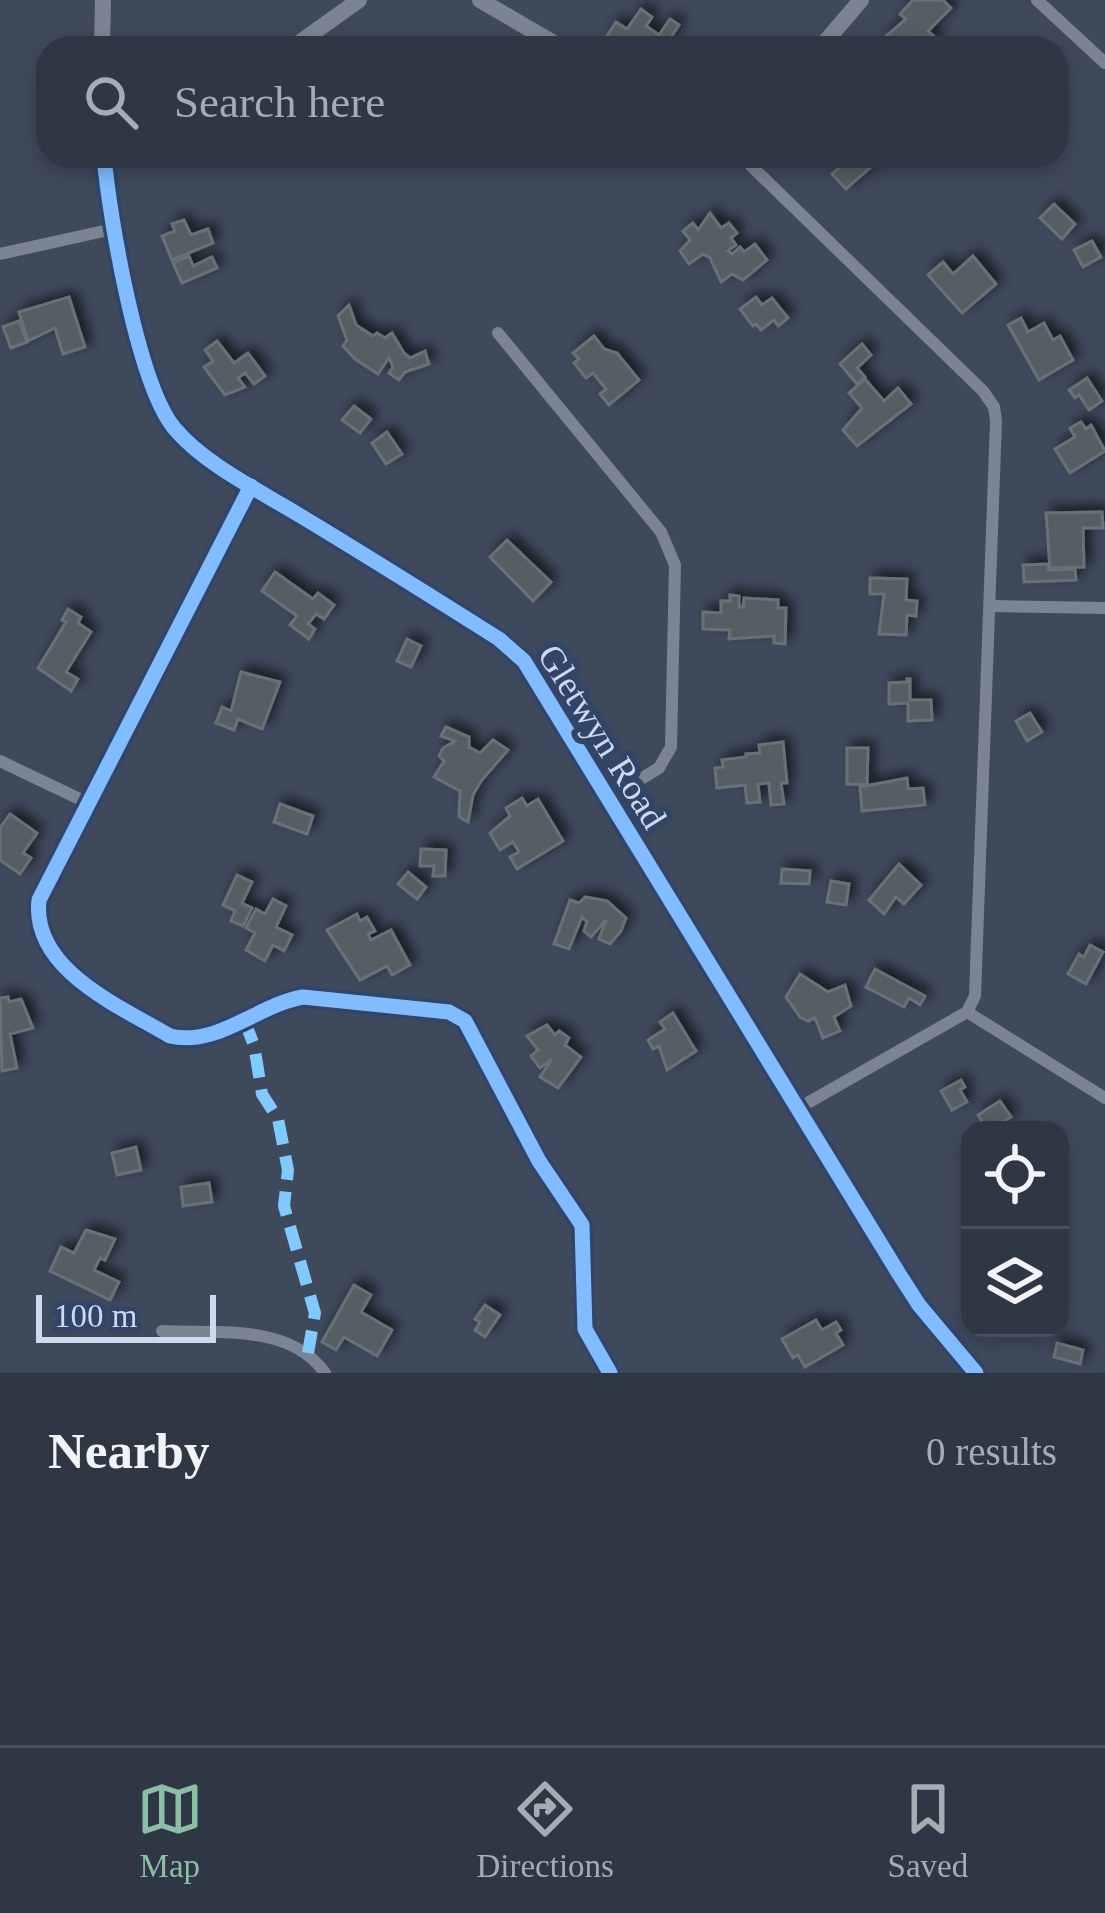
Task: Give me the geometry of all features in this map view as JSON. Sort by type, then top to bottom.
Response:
[{"type":"street","points":[[102,36],[103,0]]},
{"type":"street","points":[[309,36],[359,0]]},
{"type":"street","points":[[480,0],[542,36]]},
{"type":"street","points":[[830,36],[861,0]]},
{"type":"street","points":[[1037,0],[1105,63]]},
{"type":"street","name":"Gletwyn Road","points":[[105,168],[113,229],[136,326],[166,417],[189,442],[251,486],[515,651],[919,1305],[976,1373]]},
{"type":"street","points":[[753,168],[983,391],[994,407],[992,605],[977,980],[968,1012],[797,1109]]},
{"type":"street","points":[[0,254],[113,229]]},
{"type":"street","points":[[498,332],[661,532],[675,565],[670,747],[658,768],[608,799]]},
{"type":"street","points":[[251,486],[40,900],[38,926],[49,951],[80,979],[126,1011],[186,1040],[213,1034],[303,997],[449,1012],[465,1021],[539,1161],[577,1214],[585,1329],[610,1373]]},
{"type":"street","points":[[992,605],[1105,608]]},
{"type":"street","points":[[0,760],[90,804]]},
{"type":"street","points":[[968,1012],[1105,1098]]},
{"type":"street","points":[[162,1330],[280,1339],[308,1353],[325,1373]]},
{"type":"building","points":[[913,0],[943,0],[951,8],[928,31],[934,36],[886,36],[906,19],[900,14]]},
{"type":"building","points":[[641,9],[652,17],[646,26],[659,35],[670,19],[679,25],[672,36],[607,36],[616,22],[627,29]]},
{"type":"building","points":[[839,168],[870,168],[846,189],[832,174]]},
{"type":"building","points":[[1054,204],[1075,224],[1062,239],[1040,218]]},
{"type":"building","points":[[710,213],[721,228],[729,223],[737,233],[731,238],[736,245],[728,251],[732,254],[740,247],[744,252],[755,244],[767,260],[743,280],[732,274],[721,282],[710,258],[703,254],[689,264],[680,251],[690,240],[683,231],[693,223],[698,230]]},
{"type":"building","points":[[184,220],[191,235],[208,229],[213,243],[172,260],[162,236],[175,231],[172,224]]},
{"type":"building","points":[[1092,241],[1101,257],[1083,267],[1074,250]]},
{"type":"building","points":[[189,256],[193,266],[212,257],[217,268],[182,283],[173,263]]},
{"type":"building","points":[[973,256],[996,284],[962,313],[928,275],[943,262],[953,274]]},
{"type":"building","points":[[69,297],[85,347],[63,354],[55,328],[28,341],[19,312]]},
{"type":"building","points":[[756,297],[762,305],[772,298],[788,318],[778,326],[774,320],[761,330],[753,326],[740,309]]},
{"type":"building","points":[[349,305],[356,325],[373,336],[377,333],[385,338],[392,333],[404,353],[410,358],[425,351],[429,364],[405,372],[399,380],[389,373],[393,367],[389,358],[378,374],[355,359],[343,346],[347,340],[338,316]]},
{"type":"building","points":[[1021,318],[1028,332],[1044,323],[1053,340],[1060,336],[1073,360],[1039,380],[1008,325]]},
{"type":"building","points":[[19,321],[27,342],[11,348],[3,327]]},
{"type":"building","points":[[594,336],[604,349],[617,353],[639,380],[609,405],[600,394],[606,389],[593,373],[586,378],[574,363],[579,359],[573,353]]},
{"type":"building","points":[[217,341],[234,363],[248,353],[265,376],[254,384],[245,373],[238,378],[245,387],[225,395],[204,367],[213,361],[205,350]]},
{"type":"building","points":[[862,344],[871,355],[857,368],[865,377],[857,384],[840,364]]},
{"type":"building","points":[[1087,378],[1102,401],[1089,410],[1069,390]]},
{"type":"building","points":[[865,379],[884,401],[898,388],[911,404],[857,446],[843,430],[862,408],[849,393]]},
{"type":"building","points":[[354,406],[371,419],[360,433],[342,420]]},
{"type":"building","points":[[1081,422],[1086,429],[1091,425],[1105,451],[1070,473],[1055,449],[1075,437],[1070,428]]},
{"type":"building","points":[[387,432],[402,454],[386,464],[372,443]]},
{"type":"building","points":[[1102,512],[1103,528],[1083,528],[1084,567],[1050,568],[1046,513]]},
{"type":"building","points":[[507,540],[551,582],[533,601],[490,557]]},
{"type":"building","points":[[1048,564],[1048,570],[1075,569],[1076,580],[1024,582],[1023,565]]},
{"type":"building","points":[[275,572],[313,599],[318,593],[334,605],[324,619],[316,614],[308,624],[315,629],[309,639],[290,625],[297,616],[262,591]]},
{"type":"building","points":[[870,578],[907,579],[906,600],[917,601],[916,616],[907,615],[906,635],[879,634],[884,594],[870,594]]},
{"type":"building","points":[[730,595],[739,596],[739,607],[744,598],[778,600],[778,608],[786,608],[785,644],[774,643],[774,636],[729,639],[730,630],[703,629],[703,612],[721,613],[721,601],[730,601]]},
{"type":"building","points":[[68,609],[91,632],[66,672],[78,679],[71,691],[38,668],[66,622],[62,620]]},
{"type":"building","points":[[407,639],[421,646],[411,667],[397,661]]},
{"type":"building","points":[[241,672],[280,682],[262,729],[238,719],[234,730],[216,723],[222,707],[231,711]]},
{"type":"building","points":[[907,679],[910,700],[931,700],[932,720],[908,721],[908,703],[889,704],[889,683]]},
{"type":"building","points":[[1030,713],[1042,732],[1027,741],[1016,721]]},
{"type":"building","points":[[446,727],[469,737],[469,747],[480,753],[493,740],[508,750],[473,795],[468,822],[459,817],[460,791],[434,777],[444,761],[439,756],[443,748],[455,741],[441,736]]},
{"type":"building","points":[[783,742],[784,804],[771,805],[769,783],[758,784],[760,802],[747,803],[745,785],[717,788],[715,768],[723,767],[722,760],[760,753],[759,745]]},
{"type":"building","points":[[847,748],[868,748],[867,785],[847,784]]},
{"type":"building","points":[[907,778],[908,789],[923,788],[925,805],[862,811],[860,787]]},
{"type":"building","points":[[522,798],[527,806],[538,799],[563,841],[517,869],[510,857],[519,852],[513,842],[500,850],[490,833],[510,816],[506,808]]},
{"type":"building","points":[[280,804],[313,816],[307,834],[274,822]]},
{"type":"building","points":[[10,814],[37,833],[23,853],[31,858],[20,874],[0,860],[0,828]]},
{"type":"building","points":[[421,849],[446,850],[445,876],[433,876],[434,866],[420,866]]},
{"type":"building","points":[[899,864],[921,885],[904,904],[896,897],[884,914],[869,900]]},
{"type":"building","points":[[782,869],[810,871],[809,884],[781,883]]},
{"type":"building","points":[[408,872],[426,887],[417,899],[398,884]]},
{"type":"building","points":[[237,875],[252,882],[242,903],[252,908],[243,926],[231,921],[235,911],[223,905]]},
{"type":"building","points":[[831,881],[849,884],[846,905],[827,902]]},
{"type":"building","points":[[585,897],[607,901],[626,918],[621,931],[610,944],[599,939],[606,920],[591,937],[584,931],[587,922],[582,917],[569,949],[554,944],[570,900],[579,903]]},
{"type":"building","points":[[273,899],[286,906],[276,927],[292,935],[284,951],[273,945],[265,961],[246,950],[255,933],[246,928],[256,909],[265,914]]},
{"type":"building","points":[[357,914],[360,921],[367,917],[375,931],[368,934],[371,940],[391,930],[410,965],[392,975],[387,966],[360,980],[327,930]]},
{"type":"building","points":[[1090,945],[1103,952],[1086,984],[1068,974]]},
{"type":"building","points":[[875,969],[925,996],[920,1005],[909,998],[904,1007],[866,987]]},
{"type":"building","points":[[800,974],[828,992],[845,985],[851,1006],[834,1017],[840,1031],[823,1038],[815,1018],[800,1017],[786,997]]},
{"type":"building","points":[[8,997],[9,1002],[21,999],[33,1028],[10,1034],[17,1068],[2,1071],[0,998]]},
{"type":"building","points":[[673,1013],[696,1051],[667,1070],[659,1046],[653,1049],[648,1040],[665,1029],[660,1022]]},
{"type":"building","points":[[547,1025],[555,1035],[559,1031],[569,1038],[565,1045],[581,1057],[558,1088],[540,1077],[552,1059],[540,1068],[531,1056],[538,1050],[527,1036]]},
{"type":"building","points":[[961,1080],[967,1102],[952,1110],[941,1091]]},
{"type":"building","points":[[1000,1101],[1011,1117],[982,1121],[978,1115]]},
{"type":"building","points":[[136,1147],[141,1170],[117,1175],[112,1153]]},
{"type":"building","points":[[209,1183],[212,1202],[183,1206],[181,1187]]},
{"type":"building","points":[[86,1230],[115,1239],[94,1270],[119,1282],[110,1300],[50,1271],[61,1247],[74,1253]]},
{"type":"building","points":[[354,1285],[371,1295],[361,1312],[392,1330],[377,1356],[344,1337],[336,1350],[322,1342]]},
{"type":"building","points":[[485,1305],[500,1315],[485,1337],[475,1330],[480,1322],[475,1319]]},
{"type":"building","points":[[816,1320],[822,1330],[836,1322],[843,1345],[805,1367],[782,1339]]},
{"type":"building","points":[[1057,1343],[1083,1350],[1080,1364],[1054,1357]]},
{"type":"marked path","points":[[244,1020],[254,1045],[262,1094],[278,1119],[288,1170],[284,1206],[315,1313],[308,1353]]},
{"type":"cycle path","points":[[106,168],[138,339],[149,376],[175,429],[218,466],[499,639],[524,661],[899,1274],[976,1373]]},
{"type":"cycle path","points":[[251,486],[39,900],[40,924],[49,946],[82,983],[170,1036],[205,1036],[303,997],[449,1012],[465,1021],[539,1161],[582,1225],[585,1329],[610,1373]]}]
